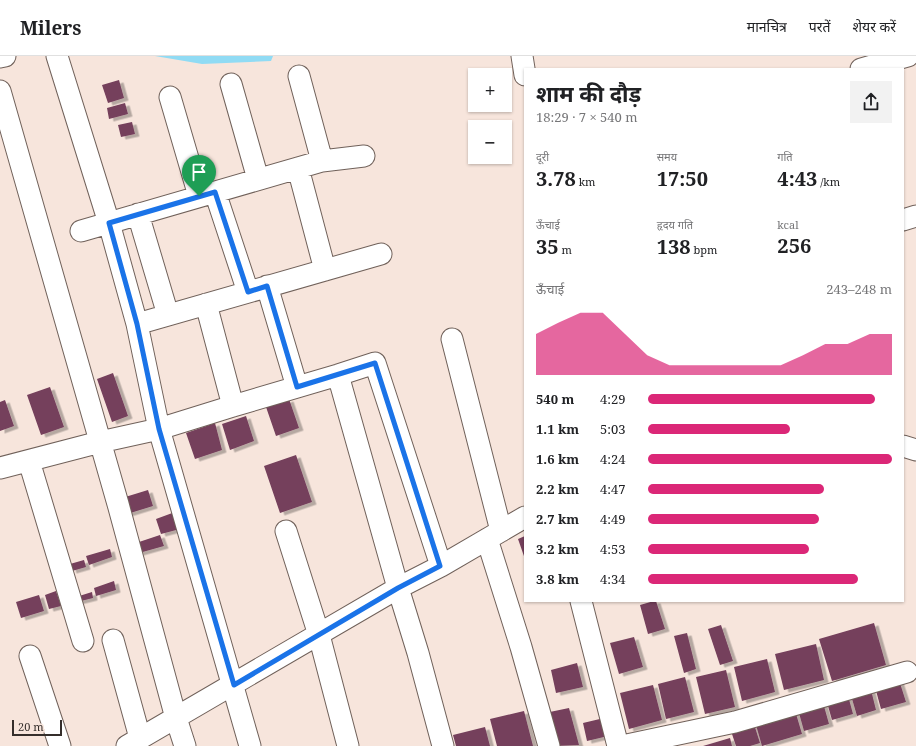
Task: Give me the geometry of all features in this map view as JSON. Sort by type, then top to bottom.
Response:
[{"type":"street","points":[[0,58],[5,56]]},
{"type":"street","points":[[56,56],[109,223],[137,324],[159,429],[234,685],[250,746]]},
{"type":"street","points":[[522,56],[524,69]]},
{"type":"street","points":[[865,68],[908,56]]},
{"type":"street","points":[[299,76],[322,161]]},
{"type":"street","points":[[231,84],[258,179]]},
{"type":"street","points":[[0,91],[100,442],[176,718],[186,746]]},
{"type":"street","points":[[170,97],[207,194],[257,289],[297,387]]},
{"type":"street","points":[[81,231],[322,161],[364,156]]},
{"type":"street","points":[[298,168],[325,270]]},
{"type":"street","points":[[138,214],[168,315]]},
{"type":"street","points":[[904,220],[916,216]]},
{"type":"street","points":[[137,324],[381,254]]},
{"type":"street","points":[[206,304],[233,406]]},
{"type":"street","points":[[452,339],[494,535],[521,647],[549,746]]},
{"type":"street","points":[[0,468],[100,442],[159,429],[375,363],[440,566]]},
{"type":"street","points":[[338,375],[418,654],[442,746]]},
{"type":"street","points":[[904,446],[916,450]]},
{"type":"street","points":[[29,461],[83,641]]},
{"type":"street","points":[[113,640],[133,742],[234,685],[398,588],[440,566],[524,518]]},
{"type":"street","points":[[286,531],[319,635],[348,746]]},
{"type":"street","points":[[581,602],[618,746]]},
{"type":"street","points":[[30,656],[60,746]]},
{"type":"street","points":[[622,746],[675,740],[907,672]]},
{"type":"water","points":[[155,56],[273,56],[271,61],[202,64]]},
{"type":"building","points":[[119,80],[124,98],[108,103],[102,85]]},
{"type":"building","points":[[125,103],[128,114],[109,119],[107,108]]},
{"type":"building","points":[[132,122],[135,134],[121,137],[118,125]]},
{"type":"building","points":[[113,373],[128,416],[112,422],[97,379]]},
{"type":"building","points":[[50,387],[64,427],[41,435],[27,395]]},
{"type":"building","points":[[289,399],[299,428],[276,436],[266,407]]},
{"type":"building","points":[[5,400],[14,426],[0,431],[0,402]]},
{"type":"building","points":[[246,416],[254,441],[230,450],[222,424]]},
{"type":"building","points":[[215,423],[222,450],[195,459],[186,433]]},
{"type":"building","points":[[296,455],[312,502],[280,513],[264,466]]},
{"type":"building","points":[[148,490],[153,506],[127,514],[122,498]]},
{"type":"building","points":[[175,512],[180,529],[161,534],[156,519]]},
{"type":"building","points":[[160,535],[164,546],[139,553],[136,543]]},
{"type":"building","points":[[524,536],[524,556],[518,539]]},
{"type":"building","points":[[110,549],[112,557],[89,565],[86,556]]},
{"type":"building","points":[[84,560],[86,567],[72,571],[70,564]]},
{"type":"building","points":[[114,581],[116,590],[96,596],[94,588]]},
{"type":"building","points":[[56,591],[61,606],[49,609],[45,595]]},
{"type":"building","points":[[92,592],[93,598],[77,602],[76,597]]},
{"type":"building","points":[[39,595],[44,611],[21,618],[16,602]]},
{"type":"building","points":[[656,602],[665,629],[648,634],[640,605]]},
{"type":"building","points":[[874,623],[886,665],[832,681],[819,639]]},
{"type":"building","points":[[721,625],[733,661],[720,665],[708,629]]},
{"type":"building","points":[[687,633],[696,669],[684,673],[674,636]]},
{"type":"building","points":[[634,637],[643,667],[619,674],[610,643]]},
{"type":"building","points":[[816,644],[824,680],[784,690],[775,654]]},
{"type":"building","points":[[767,659],[775,692],[742,701],[734,667]]},
{"type":"building","points":[[577,663],[583,687],[556,693],[551,670]]},
{"type":"building","points":[[726,670],[735,707],[705,714],[696,677]]},
{"type":"building","points":[[685,677],[694,712],[666,719],[658,684]]},
{"type":"building","points":[[899,680],[906,702],[881,709],[875,687]]},
{"type":"building","points":[[653,685],[662,720],[629,729],[620,693]]},
{"type":"building","points":[[870,686],[876,710],[857,716],[850,692]]},
{"type":"building","points":[[847,692],[853,714],[832,720],[826,699]]},
{"type":"building","points":[[822,699],[829,724],[804,731],[797,706]]},
{"type":"building","points":[[794,707],[802,734],[762,746],[754,718]]},
{"type":"building","points":[[569,708],[579,745],[553,746],[545,713]]},
{"type":"building","points":[[524,711],[533,746],[497,746],[490,719]]},
{"type":"building","points":[[604,718],[608,736],[587,741],[583,723]]},
{"type":"building","points":[[753,721],[760,743],[750,746],[736,746],[730,728]]},
{"type":"building","points":[[485,727],[490,746],[456,746],[453,735]]},
{"type":"building","points":[[730,738],[732,746],[703,746]]},
{"type":"route","points":[[215,192],[248,292],[267,286],[297,387],[375,363],[440,566],[398,588],[234,685],[159,429],[137,324],[109,223],[199,196],[215,192]]}]
